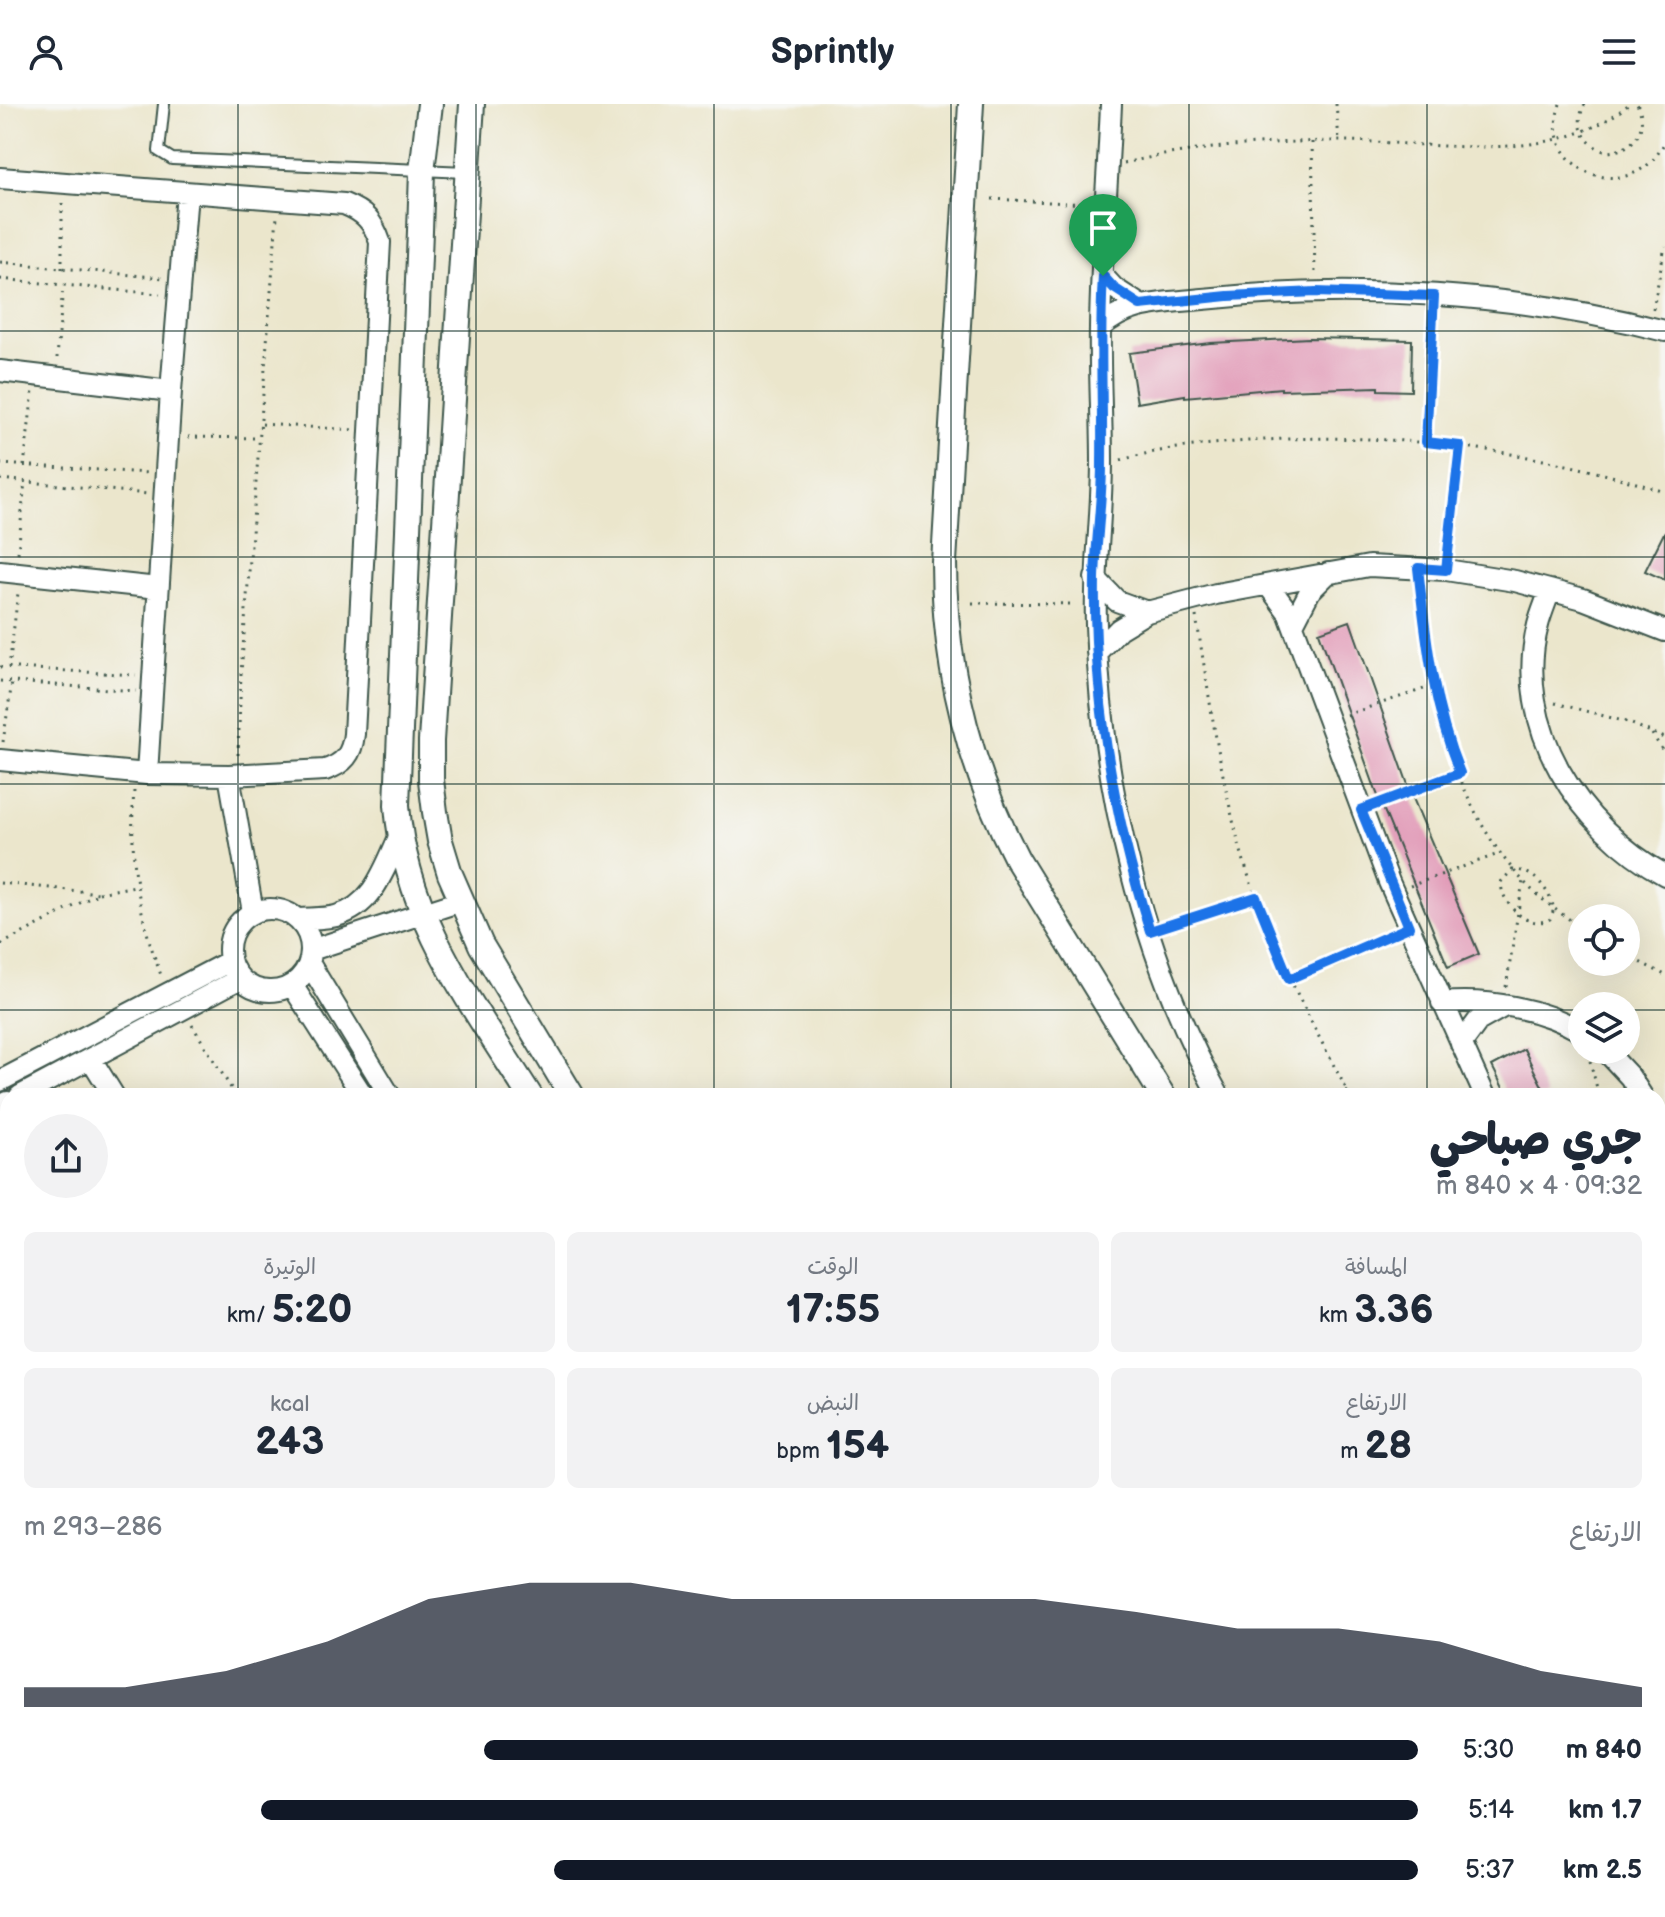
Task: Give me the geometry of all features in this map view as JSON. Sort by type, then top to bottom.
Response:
[{"type":"street","points":[[430,104],[422,171],[397,805],[407,871],[423,914],[446,963],[525,1088]]},
{"type":"street","points":[[472,104],[431,780],[440,841],[461,901],[481,945],[567,1088]]},
{"type":"street","points":[[971,104],[944,562],[946,632],[955,691],[975,767],[1017,859],[1158,1088]]},
{"type":"street","points":[[1111,104],[1100,328],[1102,465],[1095,578],[1102,716],[1117,809],[1150,931],[1173,994],[1215,1088]]},
{"type":"street","points":[[0,178],[344,204],[361,211],[374,225],[380,242],[353,747],[347,758],[325,770],[233,775],[141,773],[0,760]]},
{"type":"street","points":[[141,773],[152,684],[187,193]]},
{"type":"street","points":[[420,231],[464,231]]},
{"type":"street","points":[[1103,276],[1114,288],[1140,305]]},
{"type":"street","points":[[1100,328],[1125,309],[1140,305],[1228,296],[1316,292],[1434,296],[1550,309],[1657,329]]},
{"type":"street","points":[[0,371],[171,391]]},
{"type":"street","points":[[1097,652],[1119,629],[1147,612],[1193,600],[1369,566],[1446,570],[1515,581],[1583,599],[1665,631]]},
{"type":"street","points":[[12,572],[158,588]]},
{"type":"street","points":[[1293,624],[1310,591],[1328,573]]},
{"type":"street","points":[[1095,578],[1117,601],[1147,612]]},
{"type":"street","points":[[1268,585],[1282,600],[1293,624],[1394,892],[1481,1088]]},
{"type":"street","points":[[1550,590],[1538,625],[1535,646],[1536,700],[1549,750],[1572,791],[1601,827],[1618,843],[1665,875]]},
{"type":"street","points":[[233,775],[253,912]]},
{"type":"street","points":[[298,919],[336,916],[359,905],[377,884],[400,835]]},
{"type":"street","points":[[310,956],[461,901]]},
{"type":"street","points":[[272,908],[290,913],[298,919],[308,933],[310,956],[305,972],[292,985],[274,991],[247,985],[234,970],[228,952],[232,932],[244,917],[272,908]]},
{"type":"street","points":[[310,956],[385,1088]]},
{"type":"street","points":[[0,1081],[168,993],[234,970]]},
{"type":"street","points":[[35,1088],[182,1010],[234,970]]},
{"type":"street","points":[[292,985],[358,1088]]},
{"type":"street","points":[[1442,1003],[1473,1002],[1540,1013],[1568,1026]]},
{"type":"street","points":[[1461,1044],[1478,1021],[1503,1007]]},
{"type":"street","points":[[91,1059],[109,1088]]},
{"type":"street","points":[[1618,1064],[1637,1088]]},
{"type":"lane","points":[[164,104],[159,151],[172,159],[468,172]]},
{"type":"path","points":[[1336,104],[1339,141]]},
{"type":"path","points":[[1560,104],[1556,125],[1559,140],[1566,154],[1590,174],[1605,179],[1637,173],[1650,165],[1665,141]]},
{"type":"path","points":[[1585,104],[1579,121],[1582,133],[1596,149],[1607,152],[1628,147],[1641,130],[1642,119],[1637,104]]},
{"type":"path","points":[[1108,167],[1189,150],[1271,142],[1467,146],[1559,140],[1600,124],[1629,104]]},
{"type":"path","points":[[1312,142],[1316,292]]},
{"type":"path","points":[[62,269],[63,183]]},
{"type":"path","points":[[992,199],[1106,205]]},
{"type":"path","points":[[233,775],[278,200]]},
{"type":"path","points":[[1657,329],[1665,246]]},
{"type":"path","points":[[0,262],[179,288]]},
{"type":"path","points":[[0,279],[63,286],[179,288]]},
{"type":"path","points":[[24,466],[46,376],[63,286]]},
{"type":"path","points":[[1426,442],[1434,296]]},
{"type":"path","points":[[262,424],[370,431]]},
{"type":"path","points":[[168,437],[261,438]]},
{"type":"path","points":[[1102,465],[1148,452],[1259,440],[1329,438],[1426,442],[1575,466],[1665,492]]},
{"type":"path","points":[[1446,570],[1460,446]]},
{"type":"path","points":[[0,464],[165,474]]},
{"type":"path","points":[[0,479],[164,496]]},
{"type":"path","points":[[9,668],[12,572],[25,481]]},
{"type":"path","points":[[1418,568],[1433,686],[1444,728],[1474,806],[1501,853],[1523,881],[1568,918]]},
{"type":"path","points":[[1193,600],[1235,830],[1256,897],[1289,979],[1346,1088]]},
{"type":"path","points":[[972,603],[1096,604]]},
{"type":"path","points":[[0,667],[152,684]]},
{"type":"path","points":[[0,681],[152,684]]},
{"type":"path","points":[[0,760],[12,682]]},
{"type":"path","points":[[1327,721],[1433,686]]},
{"type":"path","points":[[1536,700],[1597,713],[1665,738]]},
{"type":"path","points":[[1651,732],[1665,754]]},
{"type":"path","points":[[141,773],[131,829],[135,886],[148,941],[168,993]]},
{"type":"path","points":[[1361,810],[1460,773]]},
{"type":"path","points":[[1394,892],[1501,853]]},
{"type":"path","points":[[1514,870],[1525,872],[1538,881],[1554,909],[1550,919],[1541,923],[1520,914],[1508,904],[1501,887],[1503,877],[1514,870]]},
{"type":"path","points":[[1503,1007],[1523,881]]},
{"type":"path","points":[[0,883],[99,893]]},
{"type":"path","points":[[0,945],[99,893],[135,886]]},
{"type":"path","points":[[1150,931],[1256,897]]},
{"type":"path","points":[[1289,979],[1409,927]]},
{"type":"path","points":[[1640,962],[1665,975]]},
{"type":"path","points":[[182,1010],[231,1088]]},
{"type":"path","points":[[1590,1064],[1597,1088]]},
{"type":"building","points":[[1309,338],[1412,340],[1411,391],[1378,390],[1378,387],[1281,388],[1185,395],[1137,403],[1129,353],[1210,343]]},
{"type":"building","points":[[1665,531],[1665,580],[1645,571]]},
{"type":"building","points":[[1350,621],[1412,796],[1479,954],[1448,967],[1376,791],[1319,632]]},
{"type":"building","points":[[1524,1049],[1543,1088],[1503,1088],[1492,1066]]},
{"type":"route","points":[[1103,276],[1114,288],[1140,305],[1228,296],[1316,292],[1434,296],[1426,442],[1460,446],[1446,570],[1418,568],[1430,674],[1460,773],[1361,810],[1409,927],[1289,979],[1256,897],[1150,931],[1128,856],[1102,716],[1096,624],[1095,578],[1102,465],[1100,328],[1103,276]]}]
